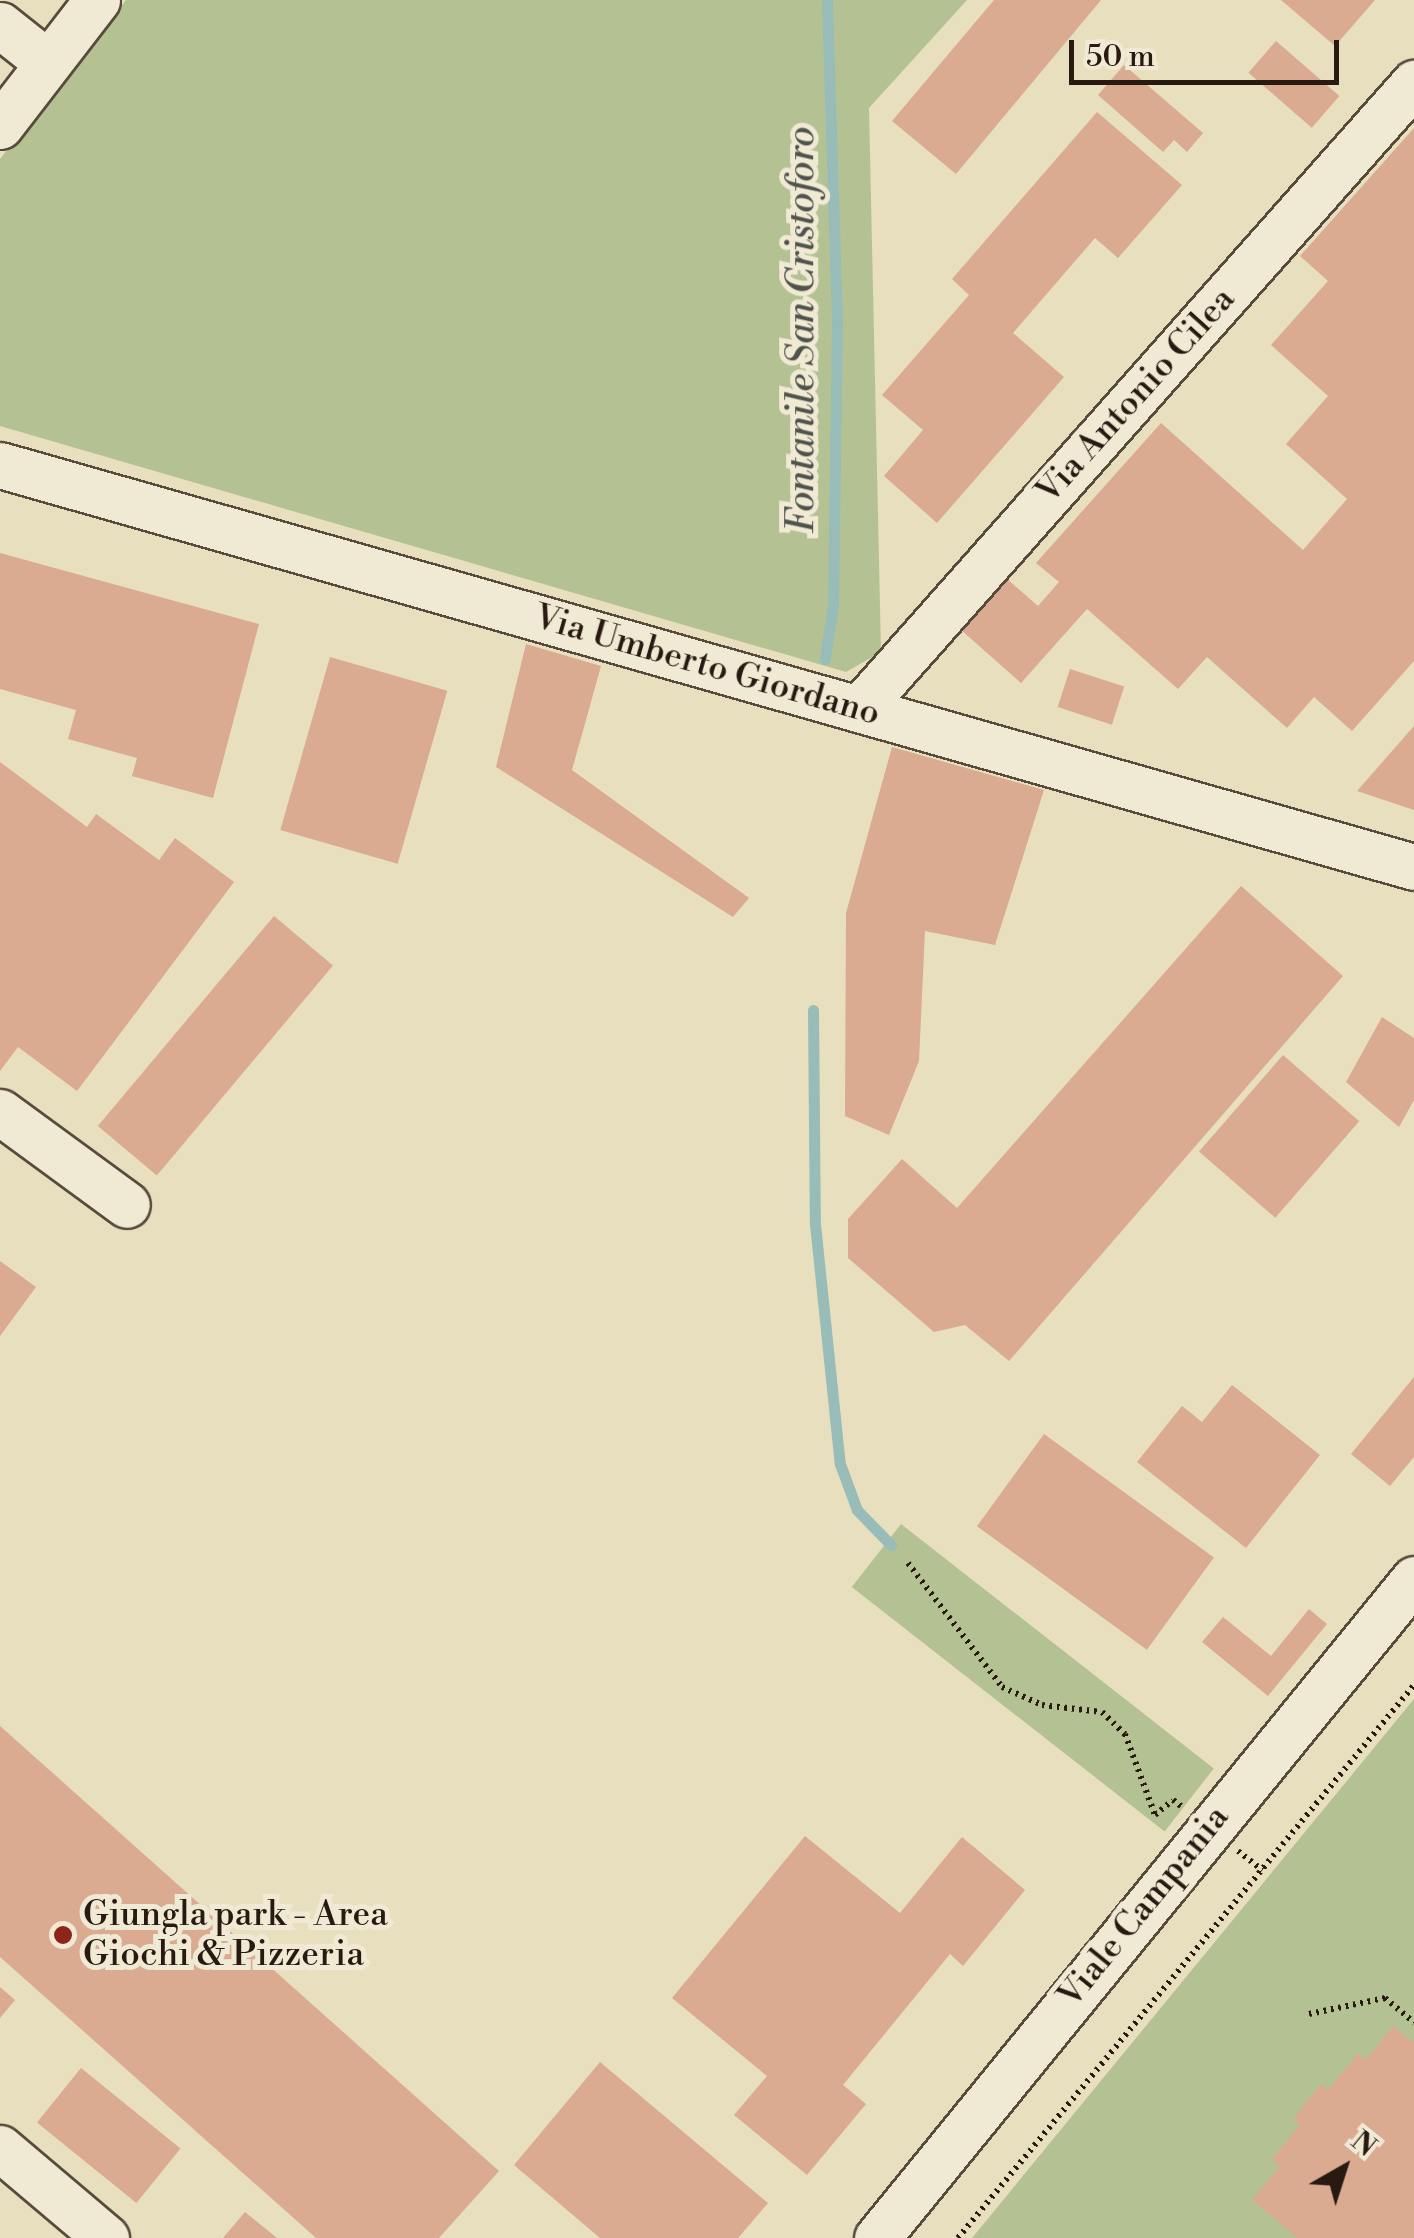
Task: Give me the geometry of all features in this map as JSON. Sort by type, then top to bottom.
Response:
[{"type":"street","points":[[0,126],[97,0]]},
{"type":"street","points":[[0,25],[48,63]]},
{"type":"street","name":"Via Antonio Cilea","points":[[859,709],[1414,83]]},
{"type":"street","name":"Via Umberto Giordano","points":[[0,465],[1414,867]]},
{"type":"street","points":[[0,1112],[127,1204]]},
{"type":"street","name":"Viale Campania","points":[[877,2238],[1414,1579]]},
{"type":"street","points":[[0,2148],[106,2238]]},
{"type":"path","points":[[908,1562],[1002,1686],[1042,1706],[1102,1712],[1124,1734],[1155,1815],[1159,1818],[1173,1800],[1262,1870]]},
{"type":"path","points":[[958,2238],[1414,1686]]},
{"type":"path","points":[[1309,2014],[1385,1998],[1414,2022]]},
{"type":"green space","points":[[126,0],[967,0],[869,108],[881,652],[846,672],[0,426],[0,159]]},
{"type":"green space","points":[[901,1524],[1214,1768],[1165,1831],[852,1587]]},
{"type":"green space","points":[[1414,1699],[1414,2238],[972,2238]]},
{"type":"building","points":[[994,0],[1101,0],[956,174],[892,121]]},
{"type":"building","points":[[1281,0],[1375,0],[1335,46]]},
{"type":"building","points":[[1276,41],[1339,96],[1312,128],[1248,73]]},
{"type":"building","points":[[1124,65],[1203,133],[1187,152],[1174,140],[1163,152],[1098,95]]},
{"type":"building","points":[[1097,112],[1182,185],[1118,258],[1095,238],[1013,333],[1064,377],[937,523],[884,476],[923,430],[882,395],[969,295],[952,279]]},
{"type":"building","points":[[1414,128],[1414,661],[1352,731],[1314,697],[1287,728],[1207,657],[1178,689],[1087,609],[1021,683],[961,630],[1007,579],[1038,606],[1059,582],[1036,563],[1161,423],[1303,550],[1347,499],[1286,444],[1328,396],[1271,345],[1328,281],[1300,256]]},
{"type":"building","points":[[0,553],[259,624],[213,798],[132,776],[137,758],[68,739],[76,710],[0,689]]},
{"type":"building","points":[[526,644],[601,666],[572,770],[749,898],[733,917],[496,767]]},
{"type":"building","points":[[330,657],[447,691],[398,864],[280,830]]},
{"type":"building","points":[[1070,669],[1124,687],[1112,725],[1058,707]]},
{"type":"building","points":[[1414,726],[1414,810],[1357,791]]},
{"type":"building","points":[[892,747],[1044,790],[995,945],[925,931],[919,1061],[889,1135],[845,1116],[846,913]]},
{"type":"building","points":[[0,762],[87,827],[96,814],[159,860],[175,838],[234,882],[77,1091],[18,1047],[0,1071]]},
{"type":"building","points":[[1241,886],[1343,976],[1009,1361],[965,1325],[934,1332],[848,1258],[848,1219],[902,1159],[957,1208]]},
{"type":"building","points":[[274,916],[333,965],[157,1175],[98,1126]]},
{"type":"building","points":[[1382,1017],[1414,1038],[1414,1100],[1399,1127],[1346,1082]]},
{"type":"building","points":[[1283,1055],[1359,1121],[1275,1218],[1199,1152]]},
{"type":"building","points":[[0,1261],[36,1287],[0,1336]]},
{"type":"building","points":[[1414,1377],[1414,1457],[1390,1486],[1351,1454]]},
{"type":"building","points":[[1232,1385],[1320,1455],[1246,1548],[1137,1462],[1182,1406],[1202,1422]]},
{"type":"building","points":[[1044,1434],[1214,1557],[1147,1650],[977,1526]]},
{"type":"building","points":[[1309,1609],[1327,1624],[1268,1696],[1202,1642],[1223,1617],[1271,1656]]},
{"type":"building","points":[[0,1726],[499,2171],[439,2238],[316,2238],[0,1957]]},
{"type":"building","points":[[805,1836],[900,1913],[962,1837],[1025,1890],[963,1966],[950,1954],[843,2085],[866,2104],[807,2175],[734,2115],[767,2076],[672,1998]]},
{"type":"building","points":[[0,1987],[15,2000],[0,2018]]},
{"type":"building","points":[[1393,2026],[1414,2043],[1414,2238],[1298,2238],[1252,2200],[1280,2166],[1272,2159],[1300,2125],[1293,2119],[1321,2084],[1328,2090],[1358,2053],[1366,2060]]},
{"type":"building","points":[[600,2062],[768,2203],[738,2238],[600,2238],[514,2165]]},
{"type":"building","points":[[81,2068],[180,2149],[136,2203],[37,2122]]},
{"type":"building","points":[[245,2212],[277,2238],[223,2238]]},
{"type":"waterway","name":"Fontanile San Cristoforo","points":[[825,659],[833,604],[837,322],[827,0]]},
{"type":"waterway","name":"Fontanile San Cristoforo","points":[[813,1010],[815,1224],[840,1464],[857,1510],[891,1545]]},
{"type":"place","name":"Giungla park - Area Giochi & Pizzeria","points":[[63,1935]]}]
